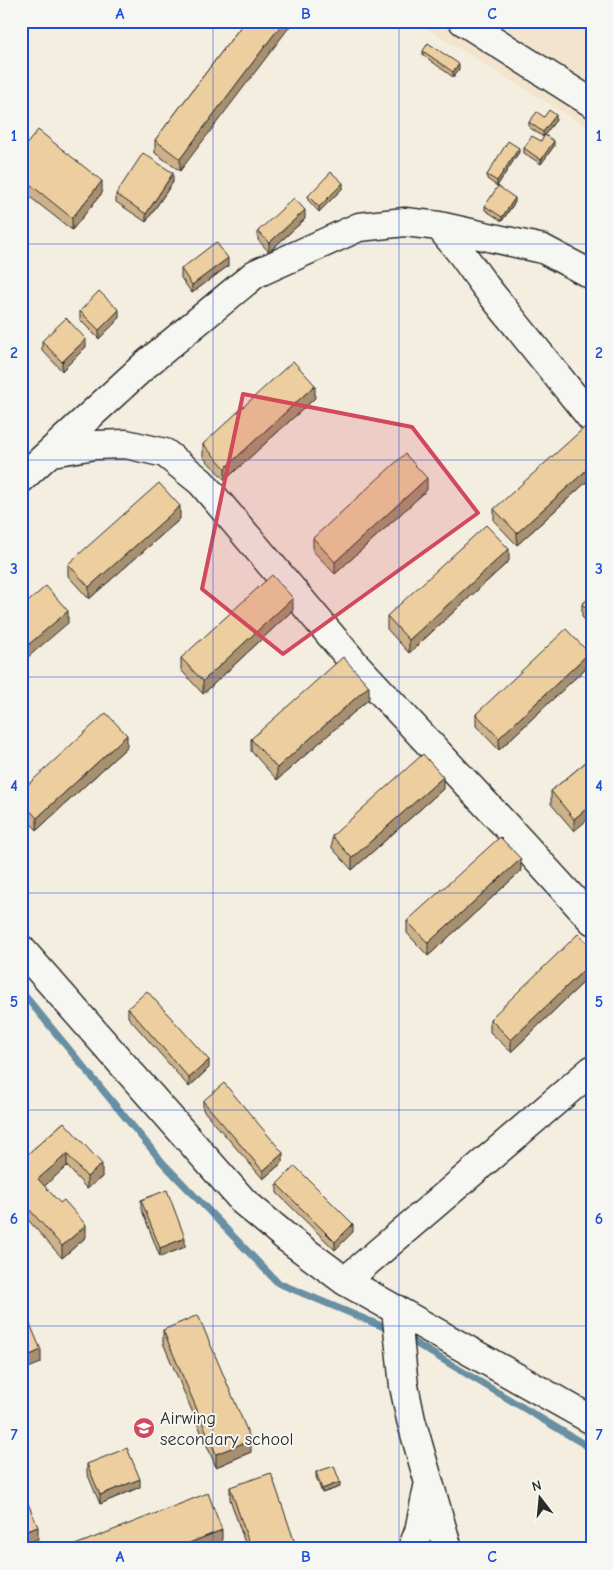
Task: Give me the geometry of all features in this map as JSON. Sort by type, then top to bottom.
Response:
[{"type":"street","points":[[463,21],[584,91]]},
{"type":"street","points":[[21,479],[145,365],[256,274],[359,227],[405,222],[439,226],[543,249],[592,275]]},
{"type":"street","points":[[439,226],[592,419]]},
{"type":"street","points":[[52,452],[95,445],[126,444],[165,453],[201,482],[355,664],[592,920]]},
{"type":"street","points":[[21,949],[244,1202],[287,1238],[345,1281],[592,1420]]},
{"type":"street","points":[[345,1281],[592,1070]]},
{"type":"street","points":[[396,1309],[404,1386],[411,1420],[448,1549]]},
{"type":"street","points":[[412,1549],[419,1531],[429,1484]]},
{"type":"highlighted area","points":[[243,394],[412,427],[478,513],[283,654],[202,589]]},
{"type":"shaded area","points":[[415,21],[592,21],[592,130],[505,77]]},
{"type":"building","points":[[245,21],[284,21],[180,159],[155,140]]},
{"type":"building","points":[[428,43],[459,64],[453,72],[423,51]]},
{"type":"building","points":[[549,110],[556,115],[543,132],[529,122],[537,112],[544,117]]},
{"type":"building","points":[[38,130],[102,181],[72,218],[21,177],[21,151]]},
{"type":"building","points":[[545,135],[554,141],[541,160],[524,148],[532,136],[541,141]]},
{"type":"building","points":[[508,141],[519,148],[497,181],[487,175]]},
{"type":"building","points":[[143,153],[173,173],[146,214],[116,194]]},
{"type":"building","points":[[331,172],[343,183],[319,207],[308,196]]},
{"type":"building","points":[[498,186],[515,198],[502,217],[485,206]]},
{"type":"building","points":[[294,198],[305,210],[269,243],[258,231]]},
{"type":"building","points":[[216,242],[228,258],[192,285],[181,269]]},
{"type":"building","points":[[99,291],[119,310],[99,330],[80,311]]},
{"type":"building","points":[[66,318],[86,339],[62,362],[42,341]]},
{"type":"building","points":[[293,361],[315,385],[225,468],[203,444]]},
{"type":"building","points":[[585,427],[592,435],[592,465],[517,533],[494,509]]},
{"type":"building","points":[[405,454],[427,478],[335,562],[313,538]]},
{"type":"building","points":[[159,483],[180,506],[89,587],[68,564]]},
{"type":"building","points":[[486,525],[509,549],[409,640],[387,616]]},
{"type":"building","points":[[272,575],[293,598],[203,681],[181,658]]},
{"type":"building","points":[[46,586],[68,611],[21,651],[21,608]]},
{"type":"building","points":[[592,596],[592,614],[582,604]]},
{"type":"building","points":[[566,629],[589,653],[499,738],[476,714]]},
{"type":"building","points":[[343,657],[369,686],[277,768],[251,739]]},
{"type":"building","points":[[106,713],[127,735],[37,818],[21,801],[21,791]]},
{"type":"building","points":[[423,754],[443,777],[352,858],[332,836]]},
{"type":"building","points":[[592,757],[592,804],[574,819],[551,791]]},
{"type":"building","points":[[500,837],[521,859],[428,943],[407,921]]},
{"type":"building","points":[[578,934],[592,947],[592,962],[511,1040],[490,1019]]},
{"type":"building","points":[[147,991],[209,1060],[189,1078],[128,1008]]},
{"type":"building","points":[[224,1083],[283,1153],[263,1171],[203,1101]]},
{"type":"building","points":[[64,1122],[102,1164],[87,1177],[67,1154],[38,1179],[60,1203],[64,1200],[86,1225],[62,1246],[21,1200],[21,1160]]},
{"type":"building","points":[[295,1166],[353,1224],[335,1242],[277,1184]]},
{"type":"building","points":[[167,1190],[185,1238],[160,1248],[141,1200]]},
{"type":"building","points":[[198,1315],[251,1440],[216,1454],[163,1330]]},
{"type":"building","points":[[27,1317],[41,1350],[21,1359],[21,1319]]},
{"type":"building","points":[[127,1448],[140,1479],[100,1495],[87,1464]]},
{"type":"building","points":[[334,1466],[340,1482],[322,1489],[316,1472]]},
{"type":"building","points":[[271,1473],[297,1549],[251,1549],[230,1487]]},
{"type":"building","points":[[21,1487],[38,1527],[21,1533]]},
{"type":"building","points":[[208,1493],[222,1530],[174,1549],[76,1549],[75,1545]]},
{"type":"waterway","points":[[21,991],[163,1163],[278,1283],[391,1330]]},
{"type":"waterway","points":[[405,1337],[592,1449]]},
{"type":"place","name":"Airwing secondary school","points":[[144,1428]]}]
